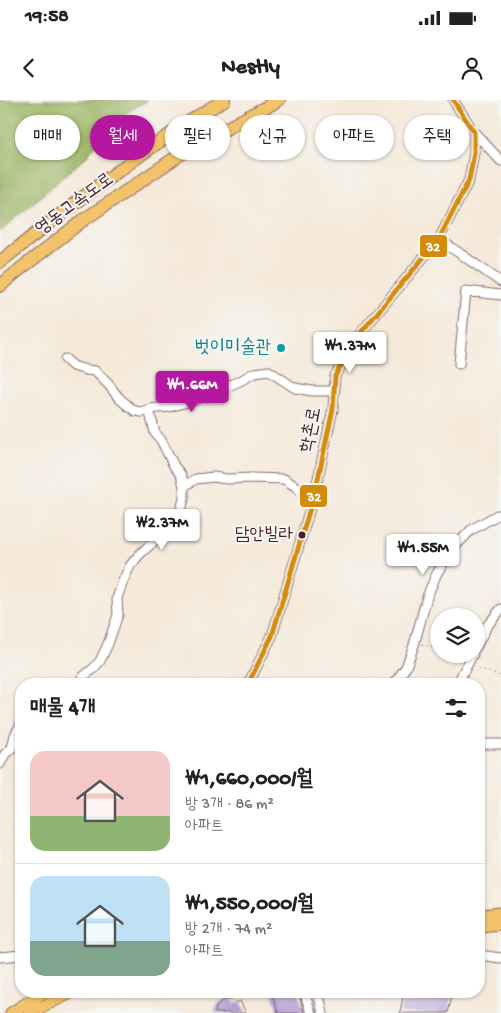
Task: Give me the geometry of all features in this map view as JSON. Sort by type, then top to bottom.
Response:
[{"type":"highway","name":"영동고속도로","points":[[0,262],[128,164],[224,100]]},
{"type":"highway","name":"영동고속도로","points":[[0,286],[82,221],[161,167],[279,100]]},
{"type":"main road","points":[[485,914],[501,913]]},
{"type":"main road","points":[[485,925],[501,924]]},
{"type":"main road","points":[[0,1013],[25,1009],[37,998]]},
{"type":"main road","points":[[11,1013],[56,998]]},
{"type":"street","points":[[453,100],[474,132],[501,161]]},
{"type":"street","name":"학촌로","points":[[251,678],[272,636],[312,503],[334,408],[335,376],[358,336],[439,239],[469,180],[474,153],[474,132]]},
{"type":"street","points":[[439,239],[501,282]]},
{"type":"street","points":[[459,364],[466,291],[501,295]]},
{"type":"street","points":[[65,359],[73,366],[95,371],[127,405],[135,411],[142,412],[196,400],[254,373],[269,371],[295,388],[312,391],[334,390]]},
{"type":"street","points":[[82,678],[100,661],[108,644],[118,615],[116,598],[130,566],[180,510],[184,499],[184,486],[181,475],[155,433],[149,409]]},
{"type":"street","points":[[184,486],[196,479],[213,477],[227,479],[284,479],[296,486],[312,503]]},
{"type":"street","points":[[398,678],[406,667],[427,597],[436,575],[450,552],[471,530],[501,515]]},
{"type":"street","points":[[485,630],[501,609]]},
{"type":"street","points":[[460,678],[468,663]]},
{"type":"street","points":[[0,764],[12,748],[15,735]]},
{"type":"street","points":[[485,744],[501,744]]},
{"type":"street","points":[[0,957],[15,956]]},
{"type":"street","points":[[485,956],[501,958]]},
{"type":"street","points":[[306,998],[311,1013]]},
{"type":"street","points":[[319,998],[323,1013]]},
{"type":"path","points":[[415,641],[430,647]]},
{"type":"green space","points":[[0,100],[148,100],[122,115],[90,115],[90,152],[0,232]]},
{"type":"building","points":[[274,998],[300,998],[304,1013],[278,1013]]},
{"type":"building","points":[[403,998],[451,998],[448,1013],[400,1013]]},
{"type":"building","points":[[232,1000],[236,1003],[240,1001],[246,1013],[215,1013],[216,1007],[220,1002]]},
{"type":"transit line","name":"32","points":[[251,678],[272,636],[316,488],[333,409],[335,376],[358,336],[439,239],[469,180],[474,153],[474,132],[453,100]]},
{"type":"place","name":"벗이미술관","points":[[281,348]]},
{"type":"place","name":"담안빌라","points":[[302,535]]}]
